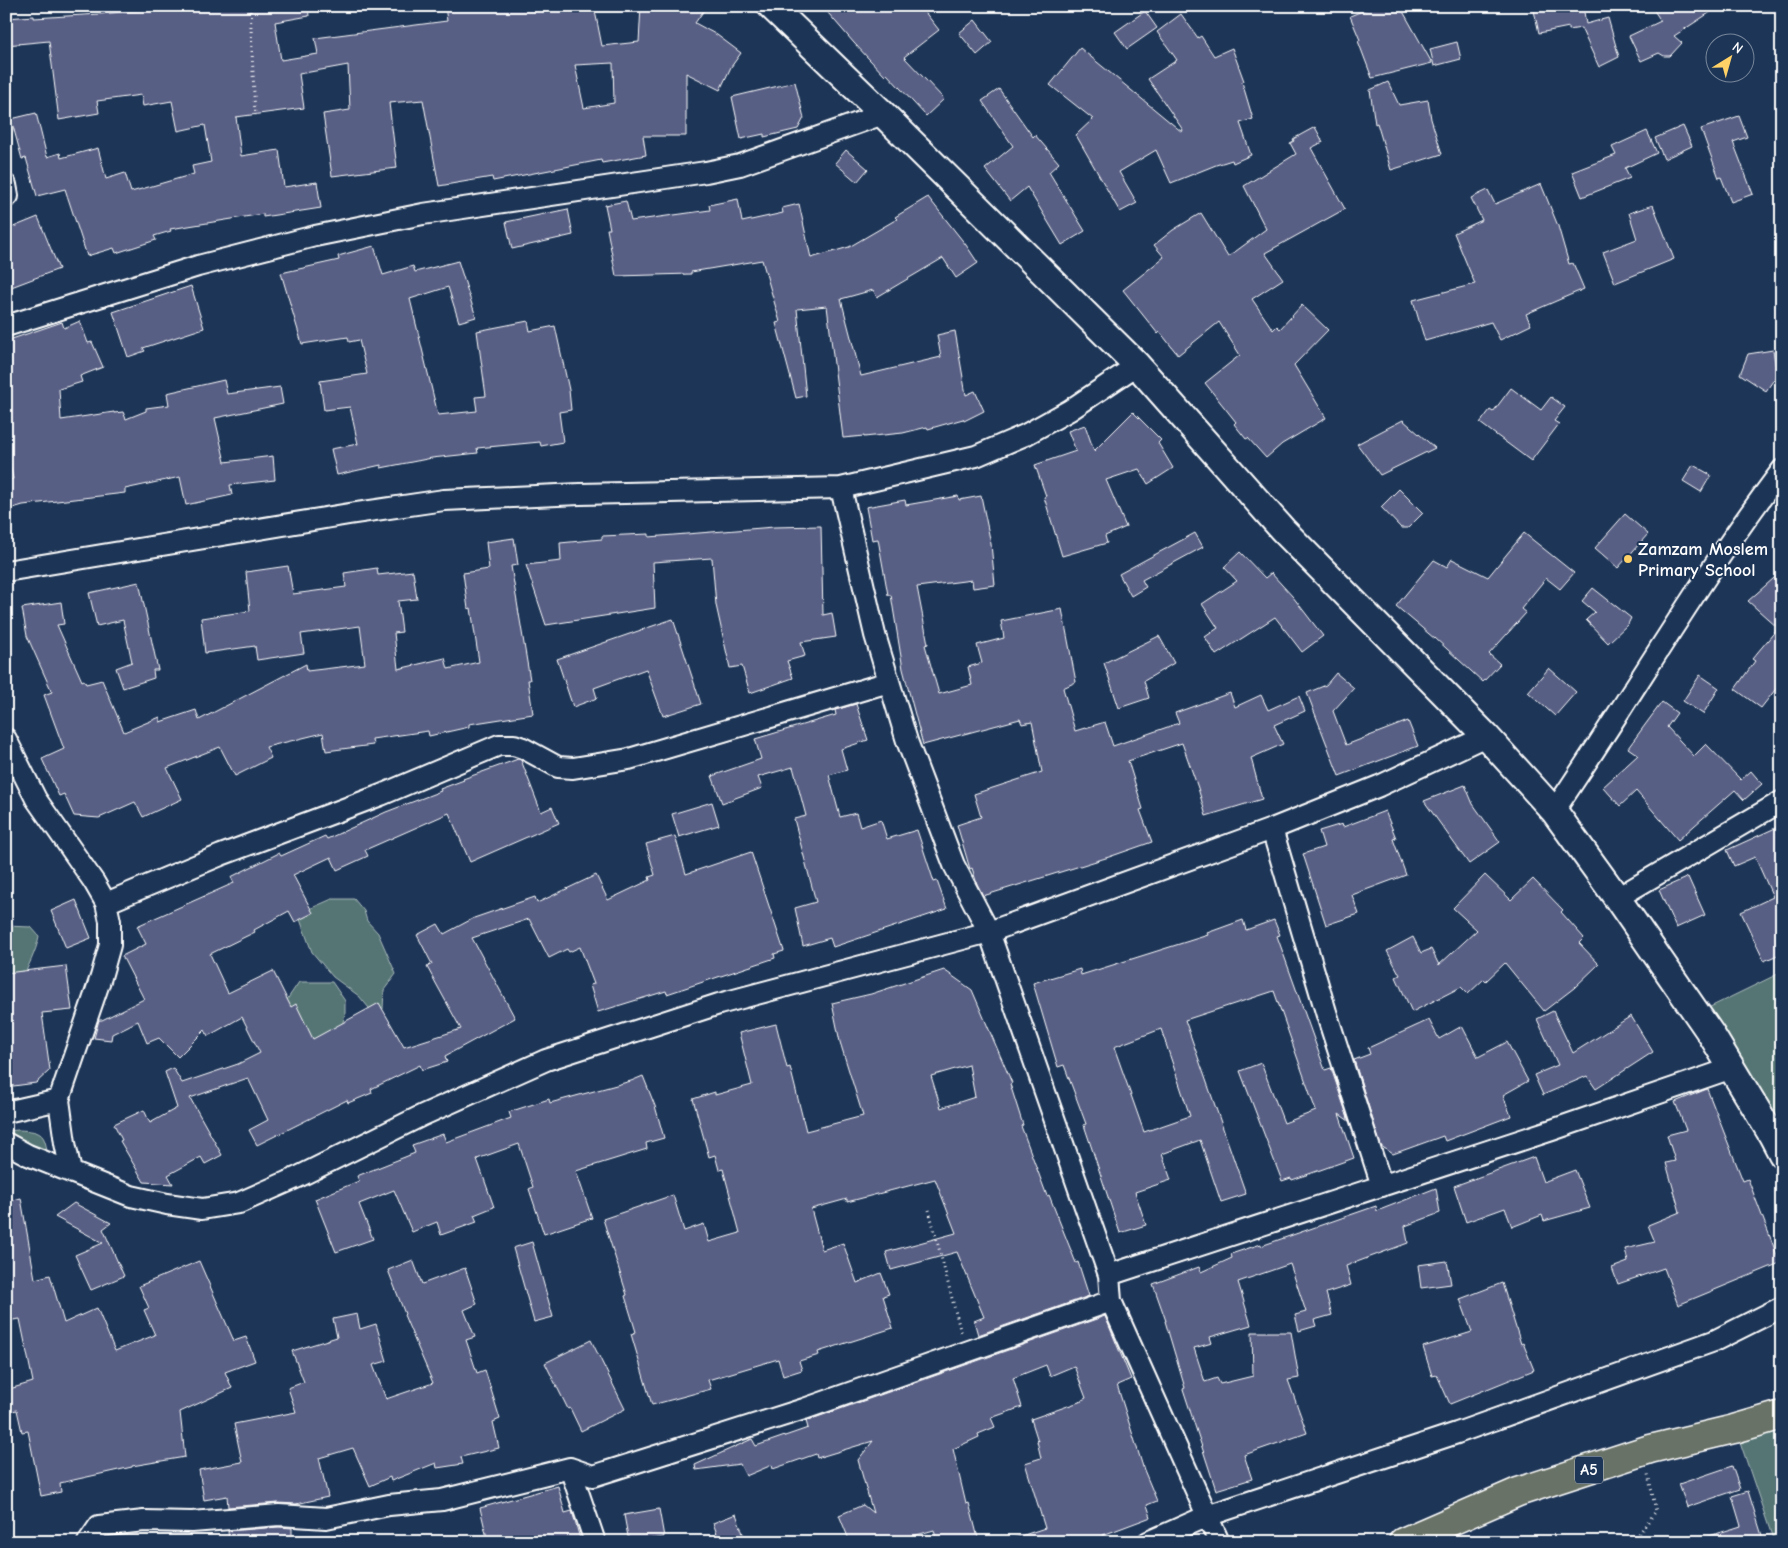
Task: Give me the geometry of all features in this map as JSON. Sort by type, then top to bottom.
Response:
[{"type":"highway","name":"A5","points":[[1403,1542],[1518,1492],[1650,1449],[1782,1415]]},
{"type":"street","points":[[771,6],[1137,365],[1283,530],[1486,736],[1554,811],[1618,898],[1711,1034],[1782,1154]]},
{"type":"street","points":[[6,326],[198,266],[315,236],[423,214],[706,172],[740,165],[883,114]]},
{"type":"street","points":[[6,570],[339,515],[444,500],[580,494],[841,488],[976,456],[1025,435],[1137,365]]},
{"type":"street","points":[[1554,811],[1598,746],[1659,647],[1752,509],[1782,470]]},
{"type":"street","points":[[841,488],[875,635],[907,741],[954,865],[989,932],[1109,1275],[1111,1301],[1219,1542]]},
{"type":"street","points":[[106,903],[221,855],[381,795],[499,745],[514,745],[558,767],[573,768],[620,760],[889,682]]},
{"type":"street","points":[[6,1143],[28,1155],[131,1196],[202,1209],[239,1203],[298,1177],[423,1115],[546,1060],[719,1004],[989,932],[1272,829],[1379,786],[1486,736]]},
{"type":"street","points":[[6,739],[36,799],[94,882],[106,903],[110,921],[110,946],[59,1100],[64,1143],[71,1172]]},
{"type":"street","points":[[1618,898],[1782,801]]},
{"type":"street","points":[[1272,829],[1326,1012],[1382,1186]]},
{"type":"street","points":[[1109,1275],[1552,1130],[1732,1068]]},
{"type":"street","points":[[6,1112],[59,1100]]},
{"type":"street","points":[[88,1542],[99,1526],[144,1521],[192,1522],[279,1515],[326,1518],[389,1505],[442,1500],[570,1468],[593,1476],[804,1409],[1111,1301]]},
{"type":"street","points":[[1148,1542],[1207,1516],[1457,1433],[1714,1341],[1782,1307]]},
{"type":"street","points":[[570,1468],[596,1542]]},
{"type":"path","points":[[250,6],[254,116]]},
{"type":"path","points":[[929,1210],[967,1352]]},
{"type":"path","points":[[1633,1542],[1656,1511],[1648,1471]]},
{"type":"green space","points":[[332,899],[354,899],[364,911],[367,921],[378,933],[396,974],[384,990],[383,1009],[374,1014],[359,996],[333,977],[312,952],[298,914]]},
{"type":"green space","points":[[6,926],[31,927],[39,936],[34,954],[21,983],[6,987]]},
{"type":"green space","points":[[1782,972],[1782,1143],[1702,1011]]},
{"type":"green space","points":[[299,982],[332,982],[345,1001],[345,1013],[341,1031],[318,1047],[282,1007]]},
{"type":"green space","points":[[6,1131],[33,1131],[42,1136],[46,1144],[48,1159],[6,1148]]},
{"type":"green space","points":[[1782,1423],[1782,1542],[1774,1542],[1737,1433]]},
{"type":"building","points":[[193,6],[308,6],[309,16],[275,22],[281,60],[318,54],[315,38],[447,21],[445,6],[594,6],[602,46],[639,42],[641,6],[707,6],[695,23],[717,35],[741,53],[731,67],[720,90],[686,73],[686,136],[643,136],[646,155],[602,163],[601,160],[493,181],[492,177],[439,186],[423,100],[389,103],[397,168],[332,176],[323,114],[350,110],[348,65],[299,74],[304,108],[236,117],[241,156],[279,150],[284,187],[317,182],[321,208],[263,217],[263,214],[170,229],[171,231],[154,236],[156,240],[116,253],[114,248],[87,256],[65,189],[37,196],[26,158],[22,159],[11,119],[36,113],[47,157],[60,153],[61,158],[98,148],[106,179],[125,173],[131,192],[194,174],[192,166],[211,162],[205,125],[178,131],[172,101],[143,106],[141,95],[97,101],[99,113],[59,120],[49,41],[6,45],[6,18],[34,16],[34,18],[155,9],[155,12]],"holes":[[[613,63],[614,103],[584,108],[575,65]]]},
{"type":"building","points":[[822,6],[920,6],[939,30],[904,57],[944,99],[926,116],[887,74],[885,76]]},
{"type":"building","points":[[1374,6],[1400,6],[1432,63],[1372,78],[1350,16]]},
{"type":"building","points":[[1533,6],[1583,6],[1586,24],[1608,18],[1619,57],[1599,67],[1581,28],[1569,30],[1569,27],[1539,33]]},
{"type":"building","points":[[1651,6],[1720,6],[1674,36],[1682,43],[1670,56],[1664,56],[1659,53],[1641,61],[1629,36],[1661,21]]},
{"type":"building","points":[[1145,11],[1157,28],[1127,49],[1115,32]]},
{"type":"building","points":[[1181,14],[1198,38],[1201,36],[1214,56],[1232,48],[1244,81],[1242,82],[1253,119],[1240,123],[1251,155],[1233,163],[1232,160],[1216,165],[1171,183],[1156,150],[1119,172],[1137,203],[1120,212],[1076,135],[1093,119],[1050,85],[1080,48],[1182,132],[1183,130],[1148,79],[1177,60],[1157,32]]},
{"type":"building","points":[[975,20],[992,42],[977,55],[959,33]]},
{"type":"building","points":[[1457,42],[1461,59],[1434,66],[1430,49]]},
{"type":"building","points":[[795,82],[804,118],[798,129],[764,137],[764,134],[741,139],[732,97]]},
{"type":"building","points":[[1388,82],[1399,105],[1428,100],[1431,119],[1442,154],[1391,170],[1377,123],[1375,124],[1370,90]]},
{"type":"building","points":[[999,89],[1033,137],[1035,135],[1059,163],[1049,172],[1085,231],[1062,245],[1027,187],[1010,201],[985,169],[1013,146],[982,101]]},
{"type":"building","points":[[1739,116],[1747,137],[1733,142],[1753,194],[1731,202],[1721,177],[1719,178],[1701,129]]},
{"type":"building","points":[[1683,126],[1692,146],[1664,159],[1655,138]]},
{"type":"building","points":[[1315,127],[1323,142],[1311,148],[1345,209],[1265,253],[1283,279],[1252,299],[1273,330],[1277,326],[1280,329],[1302,305],[1328,330],[1294,365],[1326,418],[1282,444],[1266,458],[1248,438],[1246,439],[1234,424],[1236,422],[1205,383],[1240,355],[1219,322],[1178,355],[1160,332],[1158,334],[1123,290],[1164,257],[1154,245],[1173,230],[1201,213],[1228,257],[1266,229],[1244,186],[1296,154],[1290,143],[1294,141],[1293,139]]},
{"type":"building","points":[[1647,131],[1657,153],[1625,168],[1630,178],[1582,197],[1572,172],[1616,155],[1612,147]]},
{"type":"building","points":[[846,150],[868,169],[857,182],[835,163]]},
{"type":"building","points":[[1541,184],[1558,226],[1569,264],[1573,263],[1584,289],[1526,314],[1531,325],[1500,340],[1491,322],[1425,341],[1413,300],[1475,284],[1454,233],[1482,220],[1471,198],[1488,190],[1495,204]]},
{"type":"building","points":[[928,197],[978,263],[956,278],[943,258],[877,297],[873,290],[841,299],[861,376],[941,357],[937,335],[955,331],[966,395],[975,391],[984,411],[964,421],[963,419],[928,429],[927,427],[903,433],[843,438],[827,306],[797,309],[806,396],[796,398],[776,323],[780,322],[762,260],[691,272],[691,274],[616,276],[607,229],[610,229],[605,205],[626,201],[631,221],[710,210],[709,205],[738,199],[742,222],[783,213],[782,208],[799,204],[811,258],[849,247],[897,219],[895,217]]},
{"type":"building","points":[[1653,205],[1674,259],[1615,283],[1603,252],[1637,239],[1629,213]]},
{"type":"building","points":[[568,209],[573,235],[512,249],[506,222]]},
{"type":"building","points":[[38,217],[59,269],[6,289],[6,230]]},
{"type":"building","points":[[374,246],[383,275],[413,266],[415,272],[458,261],[476,317],[459,322],[448,287],[410,299],[438,415],[477,411],[475,397],[486,396],[477,331],[528,321],[530,331],[555,326],[569,390],[571,410],[559,412],[563,442],[541,446],[540,442],[477,448],[478,453],[432,458],[381,468],[381,465],[337,475],[331,449],[358,444],[350,407],[324,410],[320,381],[367,374],[359,340],[349,342],[348,337],[302,344],[281,273],[339,260],[338,256]]},
{"type":"building","points":[[191,286],[204,328],[143,348],[145,351],[128,357],[113,312]]},
{"type":"building","points":[[80,321],[88,343],[92,342],[103,367],[80,376],[82,382],[59,389],[61,420],[114,412],[123,412],[126,419],[146,411],[146,408],[169,405],[167,393],[224,380],[227,394],[280,387],[283,404],[215,418],[225,462],[273,456],[275,480],[230,485],[232,495],[186,505],[180,477],[125,489],[125,493],[23,505],[6,510],[6,481],[13,479],[6,443],[6,341],[62,322],[64,328]]},
{"type":"building","points":[[1773,350],[1777,375],[1766,391],[1740,374],[1748,354]]},
{"type":"building","points":[[1511,388],[1541,410],[1551,397],[1565,407],[1554,421],[1559,424],[1531,461],[1480,423],[1490,410],[1493,412]]},
{"type":"building","points":[[1133,412],[1161,440],[1158,443],[1173,468],[1148,484],[1139,469],[1106,480],[1126,527],[1105,536],[1107,543],[1062,556],[1044,497],[1046,496],[1035,465],[1076,451],[1068,431],[1085,425],[1094,451]]},
{"type":"building","points":[[1403,420],[1435,448],[1380,475],[1357,444]]},
{"type":"building","points":[[1693,465],[1711,475],[1701,492],[1683,481]]},
{"type":"building","points":[[1399,489],[1423,513],[1408,528],[1401,528],[1381,507]]},
{"type":"building","points":[[958,496],[959,500],[981,496],[991,544],[995,585],[973,588],[972,580],[917,587],[928,644],[925,645],[939,694],[972,685],[968,667],[982,663],[977,645],[1004,638],[1001,621],[1062,609],[1076,682],[1063,688],[1075,731],[1105,722],[1113,746],[1179,723],[1175,713],[1230,693],[1235,707],[1261,695],[1268,710],[1299,696],[1305,711],[1274,725],[1283,744],[1251,758],[1262,799],[1206,816],[1182,743],[1128,761],[1143,809],[1140,810],[1152,842],[983,896],[972,868],[970,869],[957,825],[981,817],[974,794],[1042,772],[1032,722],[1022,724],[1020,719],[923,745],[903,669],[891,595],[888,595],[878,539],[872,540],[866,507],[905,500],[906,505]]},
{"type":"building","points":[[1625,514],[1648,534],[1618,568],[1595,548]]},
{"type":"building","points":[[821,526],[823,615],[832,613],[836,637],[801,642],[805,656],[787,661],[793,678],[750,693],[742,666],[730,668],[716,605],[712,558],[653,562],[655,608],[546,625],[526,565],[561,561],[560,543],[602,539],[602,536],[649,534],[649,537],[774,527]]},
{"type":"building","points":[[1195,533],[1203,547],[1142,580],[1146,587],[1131,596],[1119,574]]},
{"type":"building","points":[[1524,533],[1574,573],[1560,589],[1546,578],[1521,609],[1526,613],[1489,654],[1500,664],[1483,682],[1435,638],[1396,606],[1434,560],[1447,567],[1452,559],[1488,577]]},
{"type":"building","points":[[514,538],[518,565],[511,566],[530,680],[528,680],[533,714],[469,724],[469,727],[429,736],[428,731],[372,739],[373,745],[326,751],[323,733],[266,747],[271,758],[235,776],[220,747],[167,768],[182,799],[143,817],[135,802],[99,818],[74,816],[64,794],[59,796],[42,759],[64,749],[44,695],[52,692],[27,636],[22,608],[61,602],[64,624],[57,625],[82,681],[84,680],[86,684],[102,680],[124,732],[160,717],[160,722],[196,710],[199,720],[306,664],[307,671],[365,664],[360,626],[301,634],[304,653],[257,660],[255,646],[205,653],[201,618],[250,611],[246,572],[288,566],[293,594],[346,587],[344,573],[377,568],[378,575],[413,571],[417,599],[398,601],[402,632],[394,633],[398,669],[445,658],[448,669],[479,662],[471,608],[468,609],[463,573],[489,569],[486,542]]},
{"type":"building","points":[[1240,552],[1265,578],[1271,573],[1293,597],[1323,636],[1302,652],[1275,617],[1216,655],[1205,637],[1218,628],[1202,604],[1237,581],[1224,567]]},
{"type":"building","points":[[1782,571],[1782,681],[1761,708],[1735,689],[1755,661],[1752,659],[1778,628],[1748,601]]},
{"type":"building","points":[[139,582],[158,670],[153,670],[154,678],[123,688],[116,668],[132,662],[123,620],[97,626],[89,593]]},
{"type":"building","points":[[1593,588],[1631,618],[1628,624],[1608,643],[1586,620],[1595,612],[1582,601]]},
{"type":"building","points":[[673,619],[701,704],[663,716],[646,669],[594,688],[597,698],[573,707],[557,659]]},
{"type":"building","points":[[1159,636],[1174,663],[1144,681],[1149,698],[1119,708],[1104,663]]},
{"type":"building","points":[[1549,668],[1576,692],[1555,716],[1528,692]]},
{"type":"building","points":[[1336,673],[1354,688],[1333,711],[1346,745],[1408,721],[1418,746],[1339,776],[1307,693],[1326,685]]},
{"type":"building","points":[[1700,675],[1719,688],[1703,714],[1683,701]]},
{"type":"building","points":[[1662,702],[1677,713],[1667,727],[1694,756],[1706,744],[1741,780],[1751,771],[1762,784],[1744,800],[1735,790],[1678,840],[1636,791],[1620,806],[1603,787],[1638,755],[1628,748]]},
{"type":"building","points":[[856,704],[868,740],[841,749],[847,770],[829,775],[840,817],[856,813],[860,827],[881,820],[887,839],[917,830],[934,882],[937,881],[947,909],[833,947],[830,938],[803,946],[795,908],[816,902],[794,819],[806,816],[793,767],[758,777],[762,788],[722,803],[712,776],[761,759],[755,739],[836,715],[835,710]]},
{"type":"building","points":[[518,759],[521,760],[541,812],[552,807],[559,823],[470,862],[449,813],[365,850],[368,856],[337,870],[331,857],[293,875],[313,913],[295,922],[289,911],[254,930],[255,932],[210,954],[228,993],[273,971],[291,1007],[296,1004],[313,1039],[379,1003],[404,1047],[461,1029],[427,967],[432,964],[417,935],[438,924],[444,934],[474,918],[535,897],[537,903],[596,875],[608,900],[650,880],[649,877],[655,875],[646,844],[675,836],[686,874],[751,852],[784,951],[774,954],[775,958],[667,994],[666,991],[598,1012],[590,985],[594,984],[580,947],[569,952],[567,949],[549,958],[529,919],[472,938],[515,1018],[445,1056],[447,1062],[422,1070],[420,1065],[371,1089],[372,1093],[348,1103],[347,1100],[257,1145],[249,1130],[268,1120],[248,1078],[190,1098],[222,1155],[205,1164],[201,1157],[168,1175],[173,1184],[144,1182],[120,1141],[122,1140],[114,1124],[144,1110],[150,1123],[177,1108],[165,1072],[173,1068],[182,1083],[238,1064],[260,1053],[242,1017],[208,1036],[205,1030],[178,1057],[159,1038],[147,1043],[138,1021],[112,1034],[111,1040],[94,1038],[99,1020],[144,999],[122,956],[146,944],[137,926],[234,883],[231,877],[279,853],[281,856],[325,836],[327,839],[386,812],[441,791],[440,789],[463,779]]},
{"type":"building","points":[[1465,785],[1473,804],[1500,842],[1469,864],[1424,801]]},
{"type":"building","points":[[712,802],[719,825],[679,837],[672,814]]},
{"type":"building","points":[[1385,811],[1396,838],[1393,839],[1406,875],[1352,895],[1359,914],[1326,925],[1303,854],[1324,847],[1319,831],[1342,824],[1343,827]]},
{"type":"building","points":[[1782,825],[1782,953],[1764,961],[1741,912],[1773,897],[1755,857],[1734,866],[1727,850]]},
{"type":"building","points":[[1485,875],[1511,900],[1533,879],[1563,910],[1561,912],[1584,938],[1579,943],[1599,964],[1574,988],[1544,1011],[1505,963],[1486,981],[1484,979],[1468,994],[1461,987],[1412,1012],[1396,977],[1400,975],[1387,951],[1413,937],[1421,953],[1431,949],[1439,965],[1477,930],[1453,908]]},
{"type":"building","points":[[1688,877],[1705,915],[1676,928],[1659,890]]},
{"type":"building","points":[[76,900],[91,938],[66,948],[51,911]]},
{"type":"building","points":[[1243,920],[1246,930],[1274,920],[1280,935],[1277,936],[1325,1070],[1331,1068],[1349,1121],[1339,1114],[1354,1158],[1292,1180],[1291,1178],[1282,1181],[1240,1071],[1261,1063],[1284,1123],[1316,1111],[1274,991],[1185,1020],[1246,1194],[1221,1202],[1200,1140],[1162,1154],[1171,1180],[1135,1192],[1146,1225],[1120,1233],[1084,1125],[1086,1124],[1064,1065],[1058,1067],[1033,983],[1080,969],[1081,975],[1208,935],[1207,933]],"holes":[[[1161,1029],[1190,1116],[1144,1132],[1114,1047]]]},
{"type":"building","points":[[66,966],[72,1010],[42,1013],[50,1070],[36,1083],[6,1087],[6,1025],[9,1025],[6,1003],[6,973]]},
{"type":"building","points":[[944,970],[972,990],[1012,1083],[1010,1084],[1023,1125],[1021,1126],[1047,1196],[1049,1195],[1076,1263],[1078,1262],[1089,1296],[978,1335],[974,1321],[984,1317],[957,1252],[891,1270],[886,1252],[956,1233],[935,1179],[847,1202],[847,1199],[811,1209],[822,1250],[843,1243],[857,1283],[881,1273],[889,1294],[883,1296],[893,1328],[818,1352],[819,1355],[799,1361],[802,1370],[783,1376],[778,1359],[708,1380],[711,1389],[652,1405],[631,1334],[636,1332],[625,1296],[627,1295],[603,1219],[673,1195],[684,1231],[704,1224],[709,1242],[740,1233],[723,1169],[719,1170],[715,1155],[709,1157],[693,1099],[715,1092],[715,1095],[752,1085],[739,1033],[776,1024],[787,1068],[790,1067],[806,1131],[863,1116],[840,1042],[832,1003],[871,994]],"holes":[[[969,1065],[975,1097],[941,1108],[931,1076]]]},
{"type":"building","points":[[1553,1011],[1573,1053],[1631,1016],[1653,1052],[1596,1089],[1587,1076],[1543,1095],[1534,1075],[1558,1065],[1537,1019]]},
{"type":"building","points":[[1429,1020],[1439,1039],[1462,1026],[1478,1057],[1507,1042],[1528,1081],[1503,1095],[1511,1116],[1445,1141],[1443,1136],[1393,1154],[1381,1146],[1354,1060],[1370,1054],[1368,1048]]},
{"type":"building","points":[[643,1076],[655,1106],[664,1138],[646,1143],[647,1149],[576,1171],[592,1218],[544,1234],[529,1189],[533,1187],[519,1144],[477,1159],[494,1207],[474,1215],[477,1222],[441,1235],[437,1222],[412,1232],[394,1190],[359,1204],[373,1239],[336,1252],[315,1199],[359,1181],[357,1176],[415,1153],[412,1145],[443,1134],[446,1142],[511,1118],[509,1112],[549,1099],[550,1103]]},
{"type":"building","points":[[1707,1089],[1743,1181],[1748,1179],[1780,1263],[1678,1305],[1664,1268],[1618,1284],[1612,1268],[1628,1262],[1625,1249],[1655,1242],[1648,1225],[1680,1212],[1666,1163],[1675,1161],[1667,1135],[1686,1130],[1675,1102]]},
{"type":"building","points":[[1534,1157],[1543,1182],[1575,1170],[1590,1208],[1544,1221],[1542,1215],[1512,1227],[1505,1208],[1466,1222],[1454,1186]]},
{"type":"building","points":[[1436,1188],[1440,1213],[1405,1226],[1408,1243],[1346,1266],[1351,1285],[1326,1293],[1332,1315],[1314,1320],[1316,1326],[1299,1331],[1295,1315],[1306,1312],[1290,1264],[1238,1282],[1251,1325],[1210,1337],[1212,1343],[1194,1348],[1205,1382],[1217,1378],[1220,1384],[1253,1376],[1252,1332],[1291,1332],[1299,1378],[1288,1380],[1307,1433],[1244,1455],[1252,1479],[1216,1490],[1183,1389],[1185,1388],[1166,1321],[1153,1284],[1199,1267],[1201,1272],[1232,1258],[1231,1254],[1261,1244],[1261,1246],[1376,1206],[1377,1211]]},
{"type":"building","points":[[21,1198],[35,1279],[50,1275],[64,1323],[97,1308],[115,1351],[155,1335],[144,1310],[149,1308],[139,1286],[199,1261],[234,1341],[246,1337],[255,1361],[225,1372],[232,1388],[180,1412],[185,1457],[132,1466],[60,1483],[61,1492],[41,1496],[28,1431],[22,1432],[17,1410],[6,1412],[6,1390],[33,1382],[20,1319],[6,1321],[6,1202]]},
{"type":"building","points":[[74,1203],[111,1223],[103,1229],[124,1276],[91,1290],[75,1255],[103,1243],[55,1217]]},
{"type":"building","points":[[532,1242],[553,1317],[534,1322],[513,1248]]},
{"type":"building","points":[[413,1260],[422,1284],[465,1268],[477,1304],[464,1310],[475,1337],[466,1340],[477,1373],[485,1370],[500,1419],[493,1422],[499,1448],[461,1457],[463,1464],[437,1468],[436,1463],[391,1481],[390,1477],[370,1486],[353,1448],[319,1458],[328,1497],[296,1504],[278,1503],[228,1507],[227,1496],[204,1500],[199,1470],[242,1462],[234,1424],[296,1412],[288,1388],[304,1382],[292,1351],[337,1337],[333,1319],[357,1314],[360,1329],[376,1324],[387,1361],[373,1365],[386,1399],[433,1383],[404,1315],[388,1270]]},
{"type":"building","points":[[1447,1261],[1451,1284],[1421,1288],[1418,1265]]},
{"type":"building","points":[[1502,1283],[1521,1344],[1523,1343],[1534,1370],[1450,1404],[1437,1375],[1432,1376],[1423,1347],[1472,1332],[1460,1299]]},
{"type":"building","points":[[1105,1316],[1131,1379],[1117,1385],[1144,1470],[1157,1501],[1147,1505],[1151,1517],[1103,1535],[1105,1542],[1012,1542],[1012,1539],[1045,1528],[1025,1463],[1041,1458],[1031,1419],[1086,1398],[1074,1366],[1050,1376],[1046,1365],[1013,1378],[1022,1407],[991,1418],[995,1427],[978,1434],[979,1437],[953,1449],[966,1504],[969,1503],[979,1542],[937,1542],[934,1530],[906,1538],[911,1542],[850,1542],[839,1515],[863,1505],[873,1513],[858,1460],[873,1441],[817,1458],[816,1454],[773,1469],[772,1465],[746,1476],[740,1464],[696,1470],[695,1465],[752,1439],[756,1446],[808,1428],[806,1421]]},
{"type":"building","points":[[591,1340],[625,1409],[581,1431],[545,1363]]},
{"type":"building","points":[[1732,1466],[1740,1489],[1687,1507],[1679,1484]]},
{"type":"building","points":[[558,1486],[565,1513],[572,1511],[581,1542],[488,1542],[480,1508]]},
{"type":"building","points":[[1748,1491],[1764,1542],[1704,1542],[1703,1538],[1741,1526],[1732,1496]]},
{"type":"building","points":[[659,1509],[664,1537],[629,1542],[624,1515]]},
{"type":"building","points":[[736,1514],[746,1542],[720,1542],[713,1523]]},
{"type":"building","points":[[279,1527],[292,1528],[292,1542],[229,1542],[228,1531]]},
{"type":"place","name":"Zamzam Moslem Primary School","points":[[1628,559]]}]
